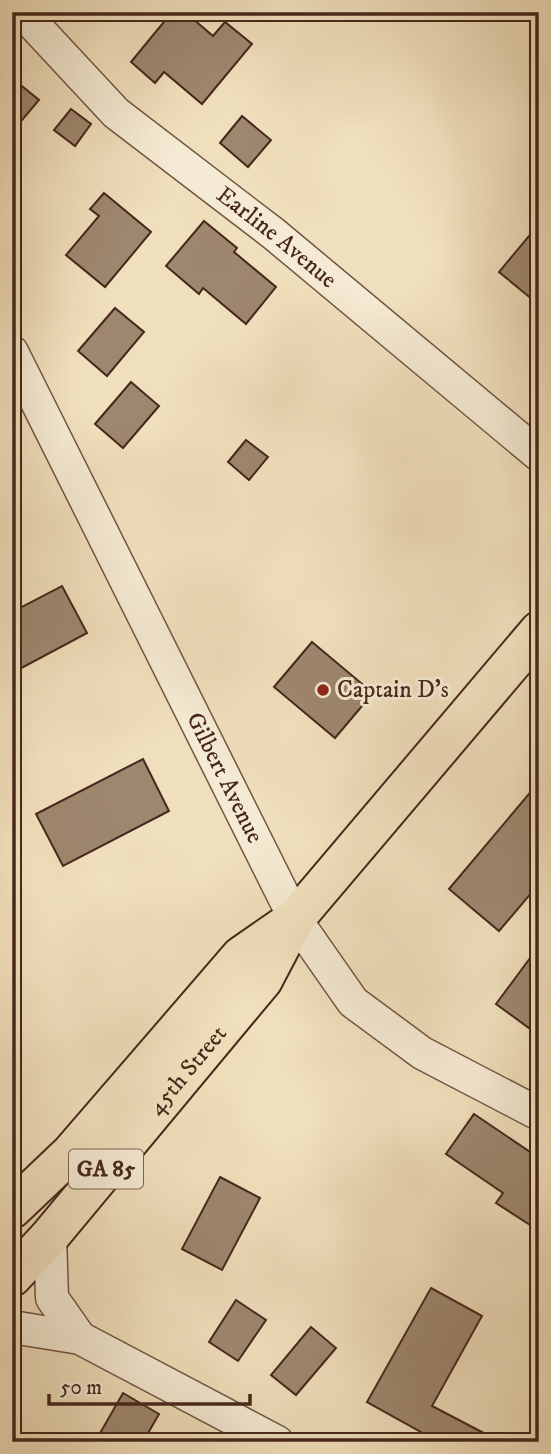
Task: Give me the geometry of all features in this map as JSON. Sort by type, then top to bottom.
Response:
[{"type":"main road","name":"45th Street","points":[[12,1277],[50,1236],[263,980],[295,919],[539,631]]},
{"type":"main road","name":"45th Street","points":[[12,1209],[71,1153],[241,956],[295,919]]},
{"type":"main road","points":[[12,1184],[71,1153]]},
{"type":"street","name":"Earline Avenue","points":[[22,12],[116,113],[274,234],[539,455]]},
{"type":"street","name":"Gilbert Avenue","points":[[12,352],[295,919],[353,1002],[422,1053],[539,1114]]},
{"type":"street","points":[[50,1236],[52,1298],[80,1338]]},
{"type":"street","points":[[12,1326],[80,1338],[277,1442]]},
{"type":"building","points":[[172,12],[185,12],[213,36],[225,22],[252,44],[202,104],[164,72],[155,83],[131,62]]},
{"type":"building","points":[[12,78],[39,100],[12,132]]},
{"type":"building","points":[[71,109],[91,124],[75,146],[54,130]]},
{"type":"building","points":[[242,116],[271,140],[248,167],[220,143]]},
{"type":"building","points":[[104,193],[151,232],[105,287],[66,255],[99,216],[90,209]]},
{"type":"building","points":[[204,221],[237,248],[234,252],[276,287],[246,324],[203,288],[199,294],[166,266]]},
{"type":"building","points":[[539,224],[539,305],[499,272]]},
{"type":"building","points":[[115,308],[144,332],[107,376],[78,351]]},
{"type":"building","points":[[131,382],[159,406],[123,448],[95,424]]},
{"type":"building","points":[[246,440],[268,457],[249,480],[228,462]]},
{"type":"building","points":[[62,586],[87,633],[12,673],[12,612]]},
{"type":"building","name":"Captain D's","points":[[312,642],[373,693],[335,738],[274,687]]},
{"type":"building","points":[[143,759],[169,811],[63,866],[36,814]]},
{"type":"building","points":[[539,782],[539,884],[499,931],[449,889]]},
{"type":"building","points":[[539,946],[539,1015],[529,1028],[496,1004]]},
{"type":"building","points":[[474,1114],[539,1158],[539,1212],[530,1225],[496,1203],[503,1193],[446,1154]]},
{"type":"building","points":[[220,1177],[260,1198],[222,1270],[182,1249]]},
{"type":"building","points":[[431,1288],[482,1316],[432,1406],[501,1442],[439,1442],[367,1402]]},
{"type":"building","points":[[236,1300],[266,1320],[238,1361],[209,1342]]},
{"type":"building","points":[[311,1327],[336,1348],[296,1395],[271,1375]]},
{"type":"building","points":[[123,1393],[159,1414],[143,1442],[95,1442]]},
{"type":"place","name":"Captain D's","points":[[323,690]]}]
